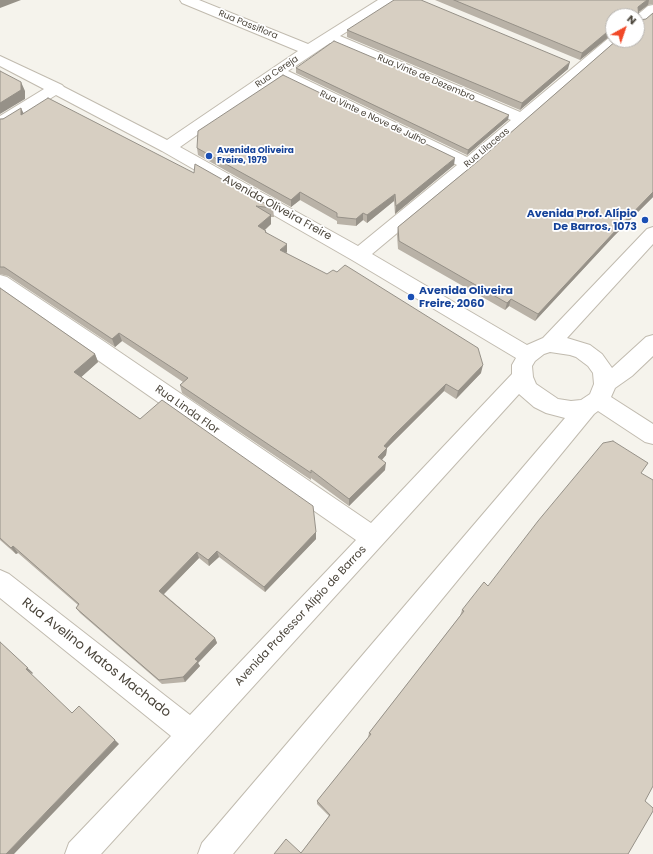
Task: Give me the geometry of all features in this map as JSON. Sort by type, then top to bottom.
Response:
[{"type":"street","name":"Rua Passiflora","points":[[187,0],[309,50]]},
{"type":"street","name":"Rua Cereja","points":[[168,147],[309,50],[387,0]]},
{"type":"street","points":[[645,16],[653,9]]},
{"type":"street","name":"Rua Vinte de Dezembro","points":[[329,37],[522,118]]},
{"type":"street","name":"Rua Lilaceas","points":[[359,255],[470,164],[522,118],[574,65],[605,46]]},
{"type":"street","name":"Avenida Oliveira Freire","points":[[0,60],[168,147],[359,255],[525,366]]},
{"type":"street","name":"Rua Vinte e Nove de Julho","points":[[277,72],[470,164]]},
{"type":"street","points":[[0,123],[56,88]]},
{"type":"street","points":[[550,344],[653,233]]},
{"type":"street","name":"Rua Linda Flor","points":[[0,282],[373,538]]},
{"type":"street","points":[[213,854],[596,397],[653,343]]},
{"type":"street","points":[[550,344],[572,347],[583,351],[595,360],[603,372],[596,397],[570,410],[554,407],[542,401],[528,390],[525,366],[538,348],[550,344]]},
{"type":"street","name":"Avenida Professor Alípio de Barros","points":[[80,854],[373,538],[525,366]]},
{"type":"street","points":[[596,397],[653,434]]},
{"type":"street","name":"Rua Avelino Matos Machado","points":[[0,582],[191,734]]},
{"type":"building","points":[[394,0],[421,0],[570,62],[522,103],[347,30]]},
{"type":"building","points":[[454,0],[647,0],[638,8],[605,8],[605,34],[582,53]]},
{"type":"building","points":[[653,13],[653,192],[538,314],[511,299],[507,303],[399,241],[398,227],[477,162],[608,48],[645,48],[645,19]]},
{"type":"building","points":[[334,41],[509,115],[468,150],[296,68]]},
{"type":"building","points":[[0,71],[21,82],[21,90],[0,103]]},
{"type":"building","points":[[283,75],[455,158],[396,206],[395,194],[367,215],[363,213],[356,219],[337,217],[337,213],[300,192],[291,200],[197,148],[198,131]]},
{"type":"building","points":[[48,98],[194,173],[195,164],[273,208],[256,206],[271,215],[258,226],[266,231],[265,232],[287,244],[280,250],[327,274],[333,270],[337,272],[345,265],[478,348],[483,365],[458,391],[446,384],[393,436],[384,446],[387,448],[378,457],[386,463],[349,499],[311,470],[311,473],[180,385],[188,378],[119,333],[112,339],[4,267],[0,267],[0,119],[3,119],[21,108],[21,115]]},
{"type":"building","points":[[0,288],[95,354],[74,372],[140,419],[162,400],[313,506],[316,532],[264,587],[217,551],[208,560],[197,552],[159,591],[215,638],[195,659],[198,661],[183,677],[159,680],[76,608],[79,604],[13,546],[11,548],[0,538]]},
{"type":"building","points":[[613,441],[648,463],[641,473],[653,480],[653,786],[645,801],[653,808],[653,811],[628,854],[274,854],[286,839],[301,853],[330,815],[317,801],[371,734],[369,733],[464,611],[462,610],[484,582],[488,586],[538,521],[603,443]]},
{"type":"building","points":[[0,642],[72,713],[79,706],[115,740],[6,854],[0,854]]},
{"type":"place","name":"Avenida Oliveira Freire, 1979","points":[[209,156]]},
{"type":"place","name":"Avenida Prof. Alípio De Barros, 1073","points":[[645,220]]},
{"type":"place","name":"Avenida Oliveira Freire, 2060","points":[[411,297]]}]
